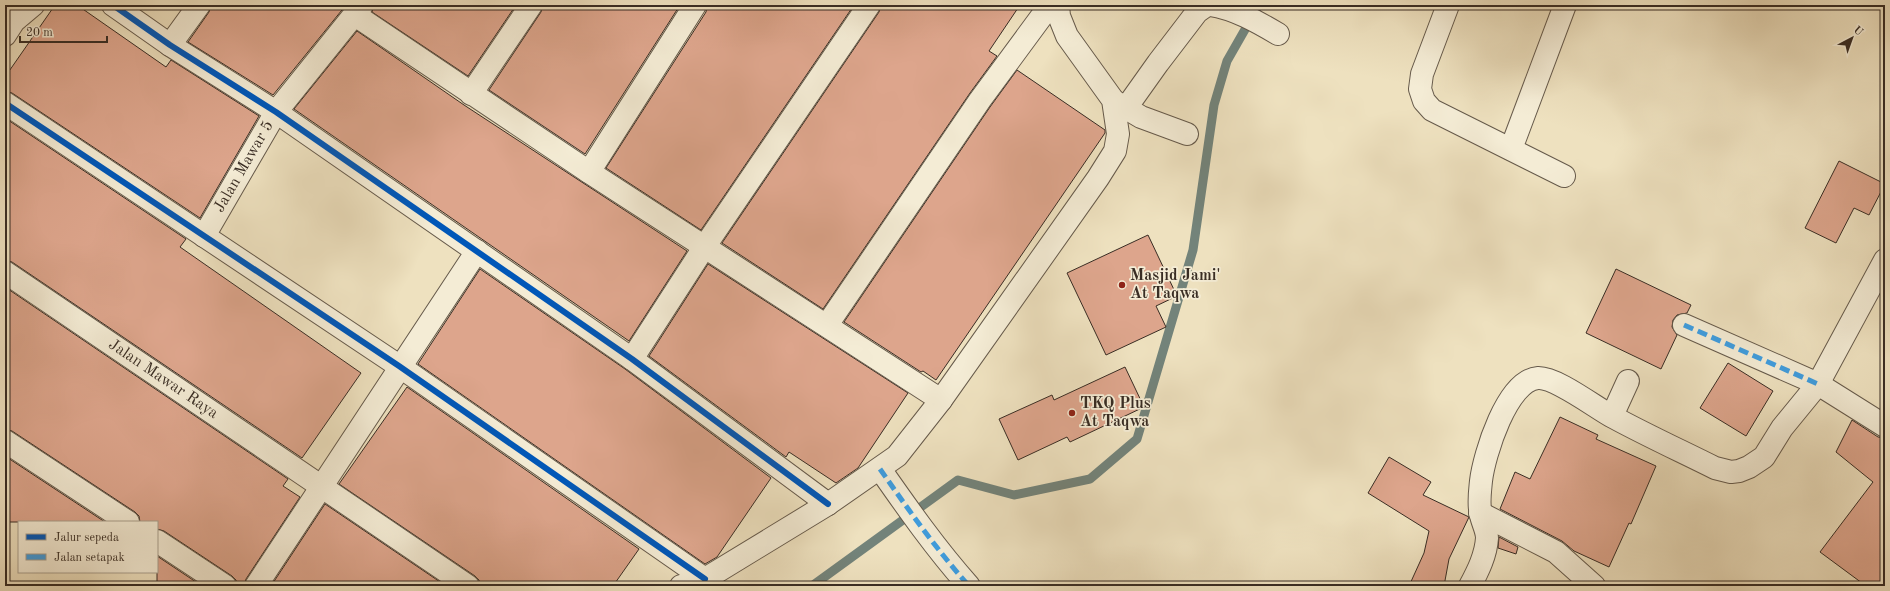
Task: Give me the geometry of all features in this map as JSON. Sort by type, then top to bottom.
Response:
[{"type":"street","points":[[5,35],[14,21],[33,5]]},
{"type":"street","points":[[114,5],[170,46],[276,112],[477,251],[632,360],[828,504]]},
{"type":"street","points":[[170,46],[199,5]]},
{"type":"street","points":[[471,94],[530,5]]},
{"type":"street","points":[[589,172],[695,5]]},
{"type":"street","points":[[632,360],[705,246],[869,5]]},
{"type":"street","points":[[827,325],[980,100],[1050,5]]},
{"type":"street","points":[[1058,5],[1059,16],[1066,36],[1120,104],[1141,117],[1187,134]]},
{"type":"street","points":[[1448,5],[1422,74],[1420,89],[1424,101],[1432,110],[1564,176]]},
{"type":"street","points":[[1512,149],[1565,5]]},
{"type":"street","points":[[681,586],[705,579],[828,504],[896,456],[940,400],[1098,178],[1115,151],[1120,104],[1158,63],[1197,12],[1214,6],[1259,22],[1278,34]]},
{"type":"street","points":[[359,10],[471,94],[940,400]]},
{"type":"street","name":"Jalan Mawar 5","points":[[204,236],[276,112],[359,10]]},
{"type":"street","points":[[5,103],[399,366],[705,579]]},
{"type":"street","points":[[256,586],[399,366],[477,251]]},
{"type":"street","points":[[1470,586],[1483,561],[1487,537],[1480,513],[1481,482],[1484,462],[1495,430],[1512,397],[1526,382],[1540,378],[1550,380],[1612,416],[1715,468],[1731,472],[1739,471],[1749,467],[1764,457],[1782,428],[1818,384],[1885,260]]},
{"type":"street","name":"Jalan Mawar Raya","points":[[5,272],[468,586]]},
{"type":"street","points":[[1684,325],[1818,384],[1885,426]]},
{"type":"street","points":[[1612,416],[1628,381]]},
{"type":"street","points":[[5,441],[126,521]]},
{"type":"street","points":[[880,468],[905,505],[948,562],[969,586]]},
{"type":"street","points":[[1480,513],[1556,552],[1594,586]]},
{"type":"street","points":[[158,542],[225,586]]},
{"type":"building","points":[[55,5],[77,5],[166,67],[171,60],[259,116],[200,218],[12,93],[5,91],[5,77]]},
{"type":"building","points":[[211,5],[346,5],[273,95],[188,42],[209,12]]},
{"type":"building","points":[[374,5],[516,5],[468,76],[372,12]]},
{"type":"building","points":[[543,5],[680,5],[585,154],[489,90],[541,12]]},
{"type":"building","points":[[707,5],[854,5],[701,230],[606,168],[706,12]]},
{"type":"building","points":[[881,5],[1020,5],[989,51],[997,56],[970,93],[823,309],[722,243],[879,12]]},
{"type":"building","points":[[357,31],[464,105],[687,251],[629,341],[294,109]]},
{"type":"building","points":[[1017,70],[1105,130],[1105,133],[936,380],[923,371],[921,372],[844,322],[990,107]]},
{"type":"building","points":[[5,118],[186,239],[180,247],[361,373],[302,458],[12,262],[5,260]]},
{"type":"building","points":[[1839,161],[1885,184],[1869,215],[1854,208],[1836,243],[1805,228]]},
{"type":"building","name":"Masjid Jami' At Taqwa","points":[[1148,235],[1177,296],[1156,306],[1166,327],[1106,355],[1067,273]]},
{"type":"building","points":[[708,264],[908,393],[858,468],[836,483],[789,452],[786,457],[649,356]]},
{"type":"building","points":[[480,269],[625,369],[771,478],[717,557],[705,564],[418,364]]},
{"type":"building","points":[[1616,269],[1691,305],[1687,313],[1677,315],[1673,320],[1672,327],[1677,335],[1661,369],[1586,333]]},
{"type":"building","points":[[5,287],[288,479],[283,486],[300,497],[246,579],[244,586],[237,586],[236,580],[232,576],[164,531],[158,529],[158,521],[140,521],[139,516],[135,512],[12,431],[5,429]]},
{"type":"building","points":[[1728,363],[1773,391],[1746,436],[1700,408]]},
{"type":"building","name":"TKQ Plus At Taqwa","points":[[1125,367],[1144,407],[1070,442],[1067,437],[1018,460],[999,419],[1052,395],[1054,400]]},
{"type":"building","points":[[407,387],[639,549],[613,586],[480,586],[479,580],[475,576],[339,484]]},
{"type":"building","points":[[1560,417],[1598,435],[1596,439],[1656,466],[1631,524],[1629,523],[1609,567],[1574,551],[1562,541],[1500,509],[1515,472],[1530,479]]},
{"type":"building","points":[[1852,420],[1878,437],[1885,438],[1885,586],[1866,586],[1820,552],[1873,482],[1836,452]]},
{"type":"building","points":[[5,456],[103,521],[18,521],[5,522]]},
{"type":"building","points":[[1389,457],[1431,482],[1423,495],[1469,517],[1449,559],[1444,586],[1409,586],[1424,553],[1429,531],[1368,493]]},
{"type":"building","points":[[325,504],[446,586],[271,586]]},
{"type":"building","points":[[1499,537],[1518,547],[1516,554],[1498,548]]},
{"type":"building","points":[[158,557],[202,586],[157,586]]},
{"type":"waterway","points":[[812,586],[958,480],[1014,495],[1090,479],[1137,439],[1193,250],[1214,105],[1227,61],[1259,5]]},
{"type":"marked path","points":[[1684,325],[1818,384]]},
{"type":"marked path","points":[[880,469],[934,543],[969,586]]},
{"type":"cycle path","points":[[113,5],[170,45],[276,112],[632,359],[828,504]]},
{"type":"cycle path","points":[[5,103],[399,366],[705,579]]},
{"type":"place","name":"Masjid Jami' At Taqwa","points":[[1122,285]]},
{"type":"place","name":"TKQ Plus At Taqwa","points":[[1072,413]]}]
